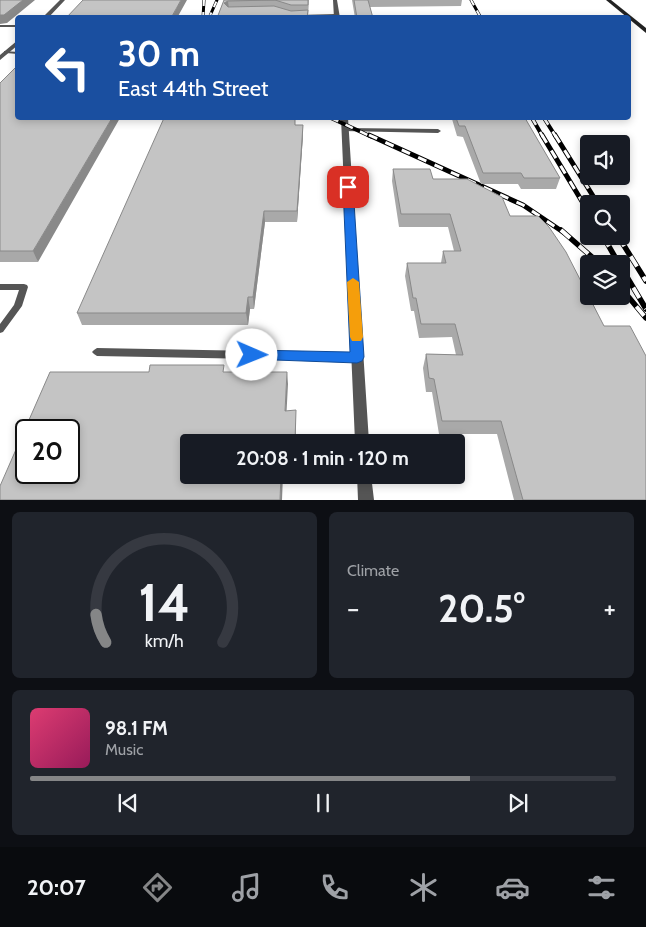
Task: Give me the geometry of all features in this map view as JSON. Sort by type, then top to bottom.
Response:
[{"type":"street","points":[[47,15],[63,0]]},
{"type":"street","points":[[335,0],[337,15]]},
{"type":"street","points":[[608,0],[626,15]]},
{"type":"street","points":[[631,19],[646,31]]},
{"type":"street","points":[[0,58],[15,44]]},
{"type":"street","points":[[344,120],[362,434]]},
{"type":"street","points":[[365,484],[366,500]]},
{"type":"lane","points":[[0,26],[15,26]]},
{"type":"lane","points":[[6,52],[15,52]]},
{"type":"lane","points":[[345,130],[438,131]]},
{"type":"lane","points":[[0,287],[24,287],[18,306],[0,330]]},
{"type":"lane","points":[[97,352],[357,357]]},
{"type":"building","points":[[0,0],[23,0],[4,15],[0,15]]},
{"type":"building","points":[[83,0],[181,0],[173,15],[69,15]]},
{"type":"building","points":[[224,0],[275,0],[228,1],[224,3],[228,7],[274,6],[291,11],[308,10],[307,15],[218,15]]},
{"type":"building","points":[[275,0],[308,0],[308,5],[291,5]]},
{"type":"building","points":[[354,0],[368,0],[372,15],[356,15]]},
{"type":"building","points":[[15,68],[15,120],[111,120],[33,251],[0,251],[0,83]]},
{"type":"building","points":[[163,120],[295,120],[295,125],[303,125],[297,211],[264,211],[253,297],[248,297],[246,313],[77,313]]},
{"type":"building","points":[[457,120],[526,120],[560,178],[524,178],[521,173],[483,173],[465,126],[459,126]]},
{"type":"building","points":[[393,169],[430,169],[433,179],[467,179],[502,197],[510,216],[538,216],[549,227],[566,252],[580,279],[580,305],[593,305],[604,326],[630,326],[646,356],[646,500],[523,500],[501,421],[442,421],[434,379],[429,378],[426,354],[463,355],[455,324],[421,324],[416,298],[413,298],[407,263],[446,263],[443,251],[461,251],[450,214],[401,214]]},
{"type":"building","points":[[150,365],[224,365],[223,372],[287,372],[285,411],[296,410],[295,434],[180,434],[180,484],[281,484],[280,500],[0,500],[0,486],[15,452],[15,484],[80,484],[80,419],[29,419],[50,372],[149,372]]},
{"type":"railway","points":[[203,15],[204,0]]},
{"type":"railway","points":[[210,15],[217,0]]},
{"type":"railway","points":[[471,0],[479,15]]},
{"type":"railway","points":[[335,120],[372,137]]},
{"type":"railway","points":[[533,120],[543,137]]},
{"type":"railway","points":[[545,120],[556,137]]},
{"type":"railway","points":[[369,135],[523,205],[563,232]]},
{"type":"railway","points":[[542,135],[580,198]]},
{"type":"railway","points":[[555,135],[592,195]]},
{"type":"railway","points":[[561,230],[590,255]]},
{"type":"railway","points":[[608,245],[614,255]]},
{"type":"railway","points":[[624,245],[646,281]]},
{"type":"railway","points":[[630,282],[646,309]]},
{"type":"railway","points":[[630,299],[646,318]]},
{"type":"slow traffic","points":[[353,282],[356,337]]},
{"type":"route","points":[[252,355],[357,357],[348,187]]}]
